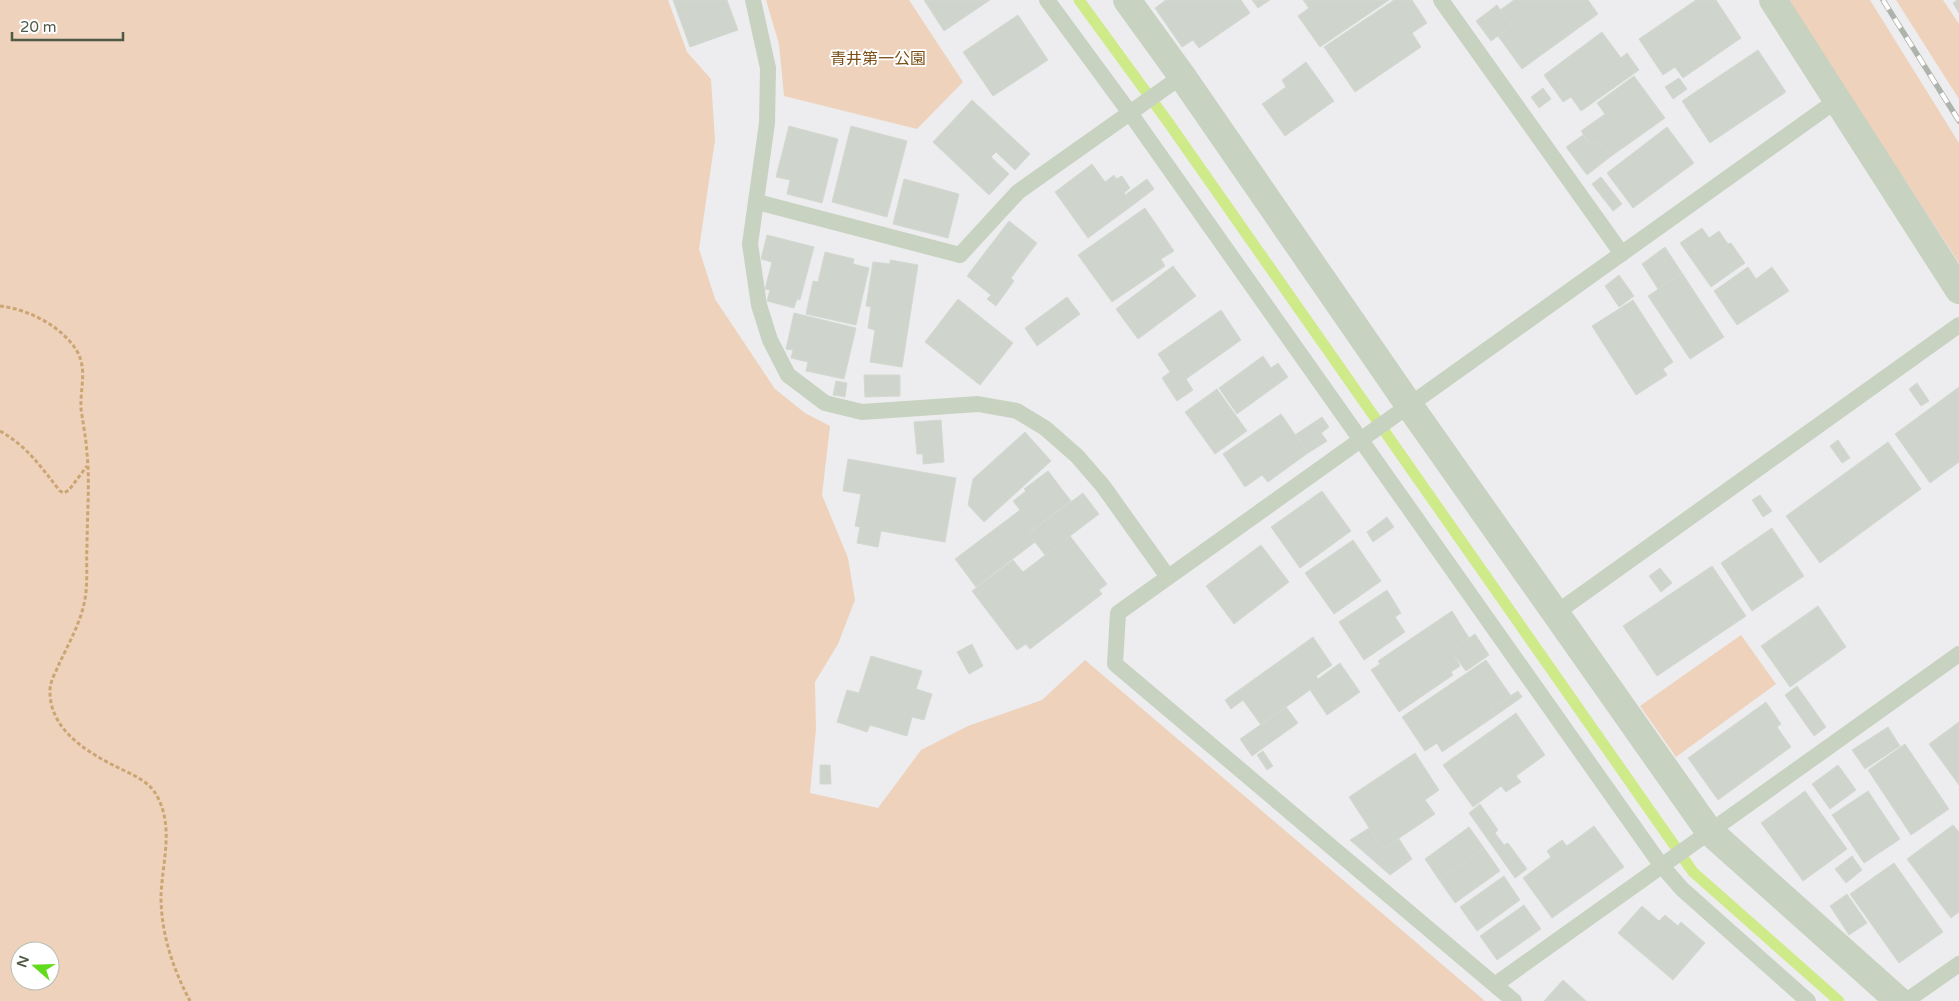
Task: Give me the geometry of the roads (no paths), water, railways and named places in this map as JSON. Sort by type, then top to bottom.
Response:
[{"type":"street","points":[[1127,0],[1174,82],[1401,411],[1556,613],[1700,838],[1899,1001]]},
{"type":"street","points":[[1773,0],[1959,290]]},
{"type":"lane","points":[[753,0],[768,68],[767,123],[750,244],[759,305],[770,340],[788,375],[825,403],[862,412],[978,404],[1017,411],[1045,428],[1077,456],[1103,486],[1168,577]]},
{"type":"lane","points":[[1047,0],[1136,108],[1665,862],[1682,889],[1808,1001]]},
{"type":"lane","points":[[1441,0],[1622,254]]},
{"type":"lane","points":[[757,202],[960,255],[1018,192],[1174,82]]},
{"type":"lane","points":[[1514,1001],[1115,664],[1118,613],[1837,100]]},
{"type":"lane","points":[[1556,613],[1959,326]]},
{"type":"lane","points":[[1496,984],[1959,654]]},
{"type":"lane","points":[[1906,1001],[1959,964]]},
{"type":"waterway","points":[[1079,0],[1168,122],[1693,872],[1839,1001]]},
{"type":"railway","points":[[1883,0],[1959,121]]},
{"type":"park label","name":"青井第一公園","points":[[878,59]]}]
